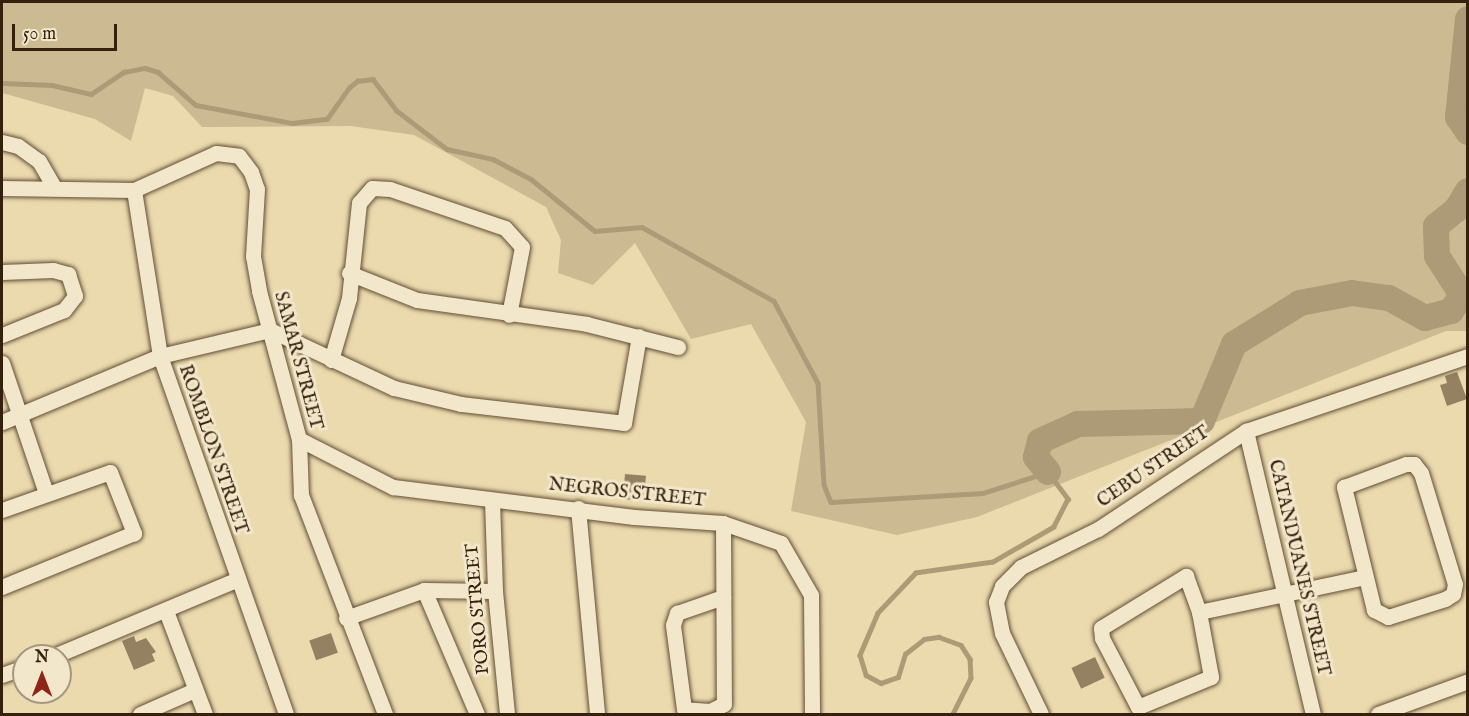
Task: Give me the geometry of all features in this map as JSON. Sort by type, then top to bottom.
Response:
[{"type":"street","points":[[2,142],[18,146],[39,161],[54,187]]},
{"type":"street","name":"SAMAR STREET","points":[[134,190],[196,159],[216,153],[239,156],[257,189],[253,256],[298,439],[301,495],[346,618],[385,714]]},
{"type":"street","points":[[2,188],[134,190]]},
{"type":"street","points":[[331,360],[349,298],[349,273],[359,202],[372,188],[390,189],[506,228],[522,247],[509,315]]},
{"type":"street","name":"ROMBLON STREET","points":[[134,190],[160,356],[236,580],[286,714]]},
{"type":"street","points":[[2,272],[53,270],[68,274],[75,296],[64,310],[2,335]]},
{"type":"street","points":[[349,273],[417,300],[639,336],[678,347]]},
{"type":"street","points":[[2,422],[160,356],[270,330],[394,388],[461,404],[624,423],[639,336]]},
{"type":"street","name":"CEBU STREET","points":[[1041,714],[1002,633],[996,602],[1002,586],[1021,567],[1098,529],[1246,430],[1467,355]]},
{"type":"street","points":[[2,363],[46,492]]},
{"type":"street","name":"CATANDUANES STREET","points":[[1246,430],[1313,714]]},
{"type":"street","name":"NEGROS STREET","points":[[298,439],[393,486],[492,500],[723,523],[781,543],[811,596],[812,714]]},
{"type":"street","points":[[1414,464],[1421,473],[1455,584],[1453,594],[1388,616],[1379,615],[1365,577],[1344,487],[1414,464]]},
{"type":"street","points":[[2,510],[46,492],[110,472],[134,533],[2,587]]},
{"type":"street","name":"PORO STREET","points":[[492,500],[495,591],[507,714]]},
{"type":"street","points":[[578,508],[597,714]]},
{"type":"street","points":[[723,523],[724,704],[710,711],[684,709],[673,625],[677,613],[723,597]]},
{"type":"street","points":[[1186,576],[1199,612],[1211,677],[1138,707],[1102,638],[1101,628],[1186,576]]},
{"type":"street","points":[[1199,612],[1283,592],[1365,577]]},
{"type":"street","points":[[72,649],[236,580]]},
{"type":"street","points":[[346,618],[424,590],[495,591]]},
{"type":"street","points":[[424,590],[477,714]]},
{"type":"street","points":[[166,611],[206,714]]},
{"type":"street","points":[[1378,714],[1467,681]]},
{"type":"street","points":[[140,714],[195,690]]},
{"type":"shaded area","points":[[2,2],[1467,2],[1467,331],[1446,331],[977,517],[897,535],[791,511],[806,422],[751,324],[691,339],[635,243],[593,285],[558,273],[561,240],[546,207],[414,135],[351,126],[202,127],[173,96],[145,88],[131,141],[95,119],[2,93]]},
{"type":"building","points":[[1457,372],[1467,399],[1447,406],[1440,385],[1447,383],[1445,376]]},
{"type":"building","points":[[625,474],[646,476],[644,501],[623,499]]},
{"type":"building","points":[[331,633],[338,653],[316,660],[309,640]]},
{"type":"building","points":[[134,636],[136,642],[146,638],[156,652],[152,654],[155,661],[134,670],[122,641]]},
{"type":"building","points":[[1095,657],[1105,678],[1081,689],[1071,668]]},
{"type":"waterway","points":[[1468,19],[1458,117],[1468,132]]},
{"type":"waterway","points":[[2,83],[52,85],[91,94],[124,72],[145,68],[158,72],[196,105],[292,123],[327,119],[349,88],[357,81],[373,79],[396,110],[447,149],[493,159],[531,179],[595,231],[642,227],[774,301],[818,383],[824,485],[831,502],[983,493],[1048,472],[1068,499],[1054,527],[993,562],[916,573],[878,613],[860,655],[866,675],[881,683],[898,677],[905,654],[924,639],[939,637],[961,645],[970,659],[971,678],[953,714]]},
{"type":"waterway","points":[[1048,472],[1036,457],[1040,441],[1078,424],[1202,421],[1234,344],[1300,303],[1352,293],[1389,298],[1425,318],[1451,311],[1462,295],[1437,256],[1436,226],[1457,209],[1468,191]]}]
